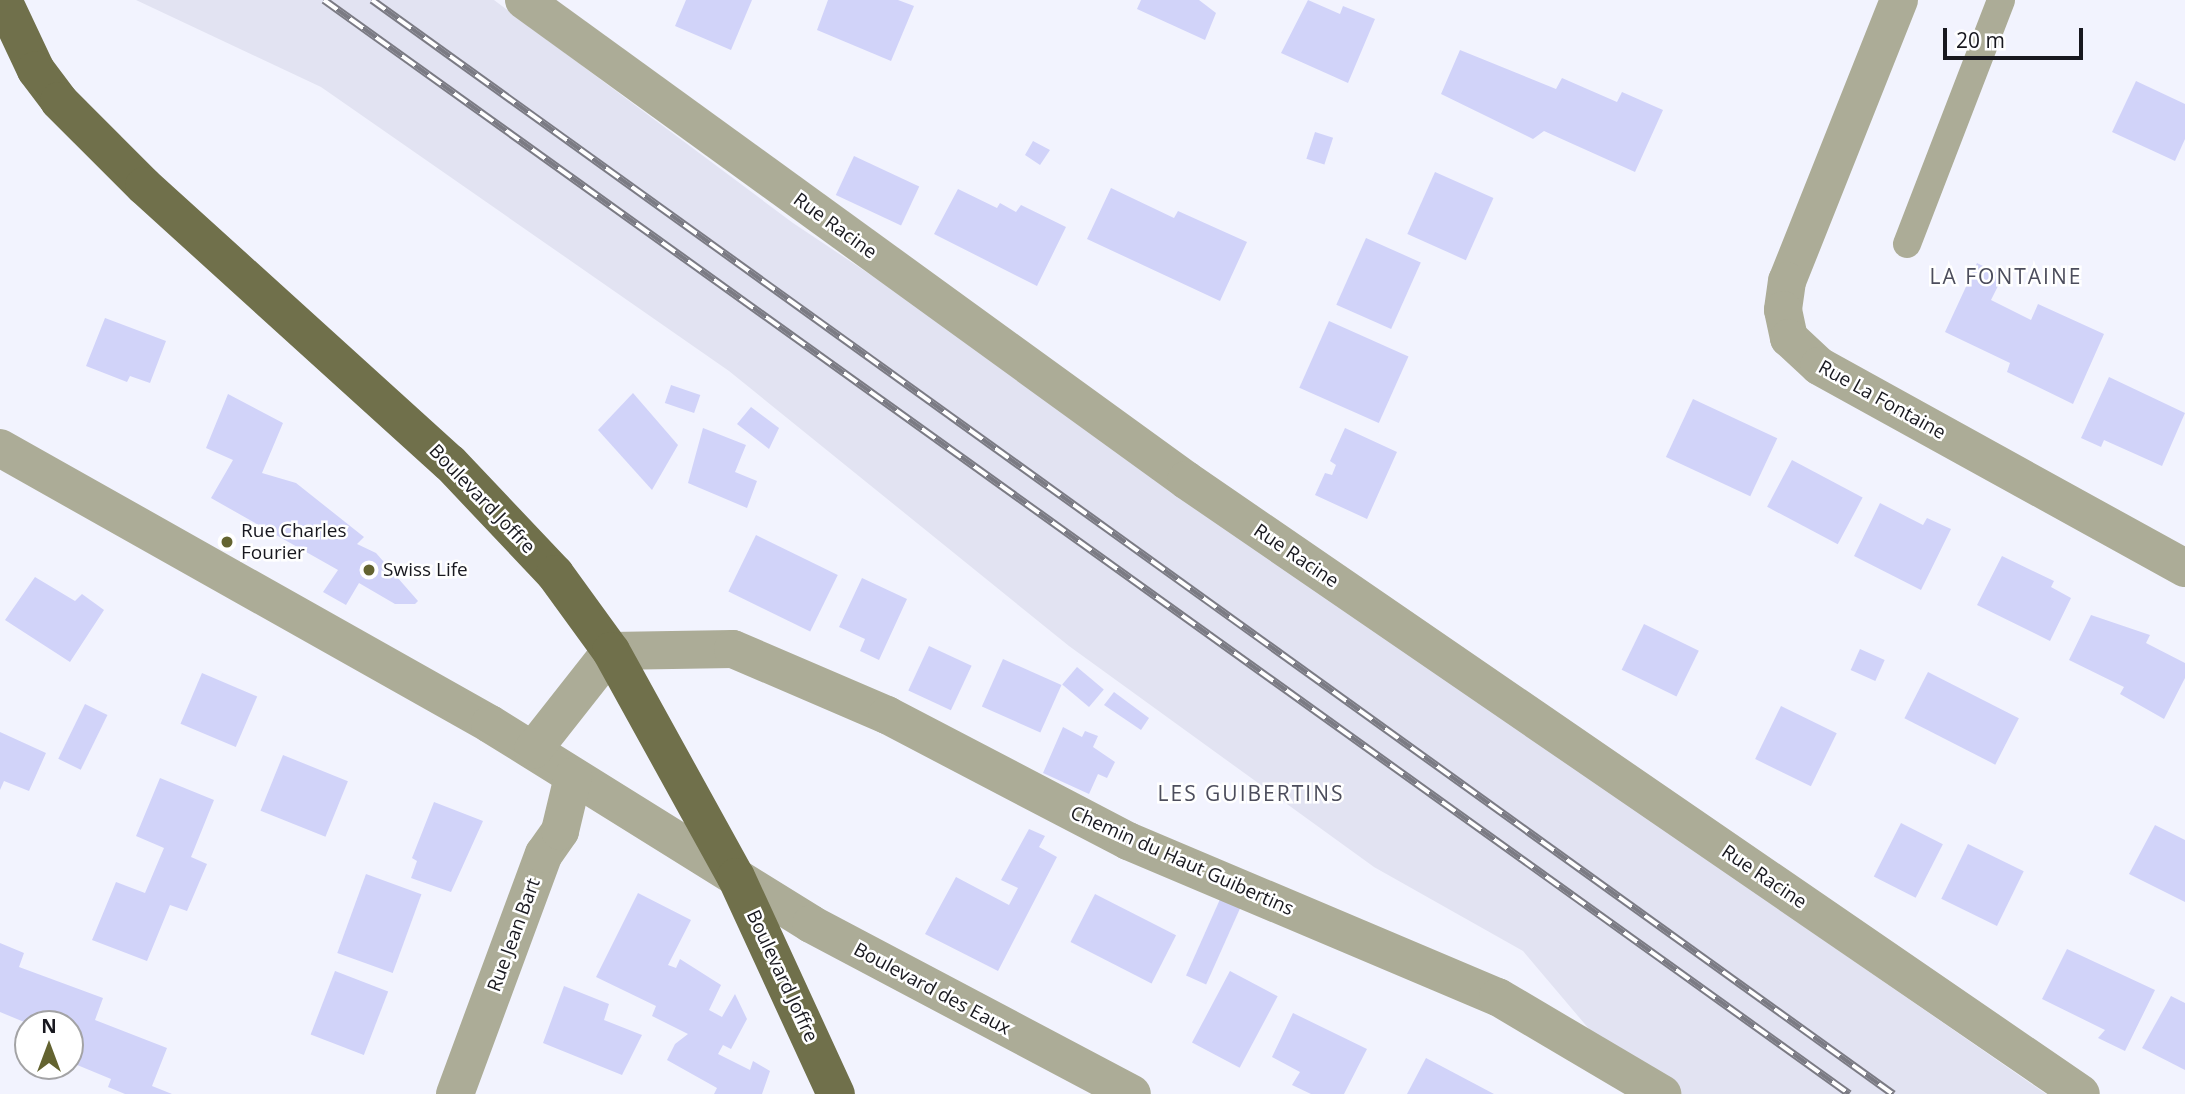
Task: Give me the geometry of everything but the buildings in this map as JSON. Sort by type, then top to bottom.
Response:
[{"type":"main road","name":"Boulevard Joffre","points":[[3,0],[36,70],[59,101],[499,511],[555,574],[611,651],[736,877],[836,1094]]},
{"type":"street","name":"Rue Racine","points":[[524,0],[1186,480],[2081,1094]]},
{"type":"street","name":"Rue La Fontaine","points":[[1899,0],[1787,281],[1783,310],[1789,338],[1819,366],[2185,568]]},
{"type":"street","points":[[0,448],[533,750],[736,877]]},
{"type":"street","name":"Chemin du Haut Guibertins","points":[[611,651],[733,649],[887,715],[1128,841],[1498,997],[1662,1094]]},
{"type":"street","points":[[533,750],[611,651]]},
{"type":"street","name":"Rue Jean Bart","points":[[455,1094],[544,854],[560,831],[573,777]]},
{"type":"street","name":"Boulevard des Eaux","points":[[736,877],[811,924],[1132,1094]]},
{"type":"lane","points":[[1907,244],[2001,0]]},
{"type":"shaded area","points":[[136,0],[494,0],[793,223],[1203,497],[1702,856],[2046,1094],[1678,1094],[1589,1029],[1523,951],[1374,867],[1069,646],[729,371],[321,87]]},
{"type":"railway","points":[[324,0],[1849,1094]]},
{"type":"railway","points":[[372,0],[1893,1094]]},
{"type":"place","name":"Rue Charles Fourier","points":[[227,542]]},
{"type":"place","name":"Swiss Life","points":[[369,570]]},
{"type":"district","name":"LA FONTAINE","points":[[2006,276]]},
{"type":"district","name":"LES GUIBERTINS","points":[[1251,793]]}]
